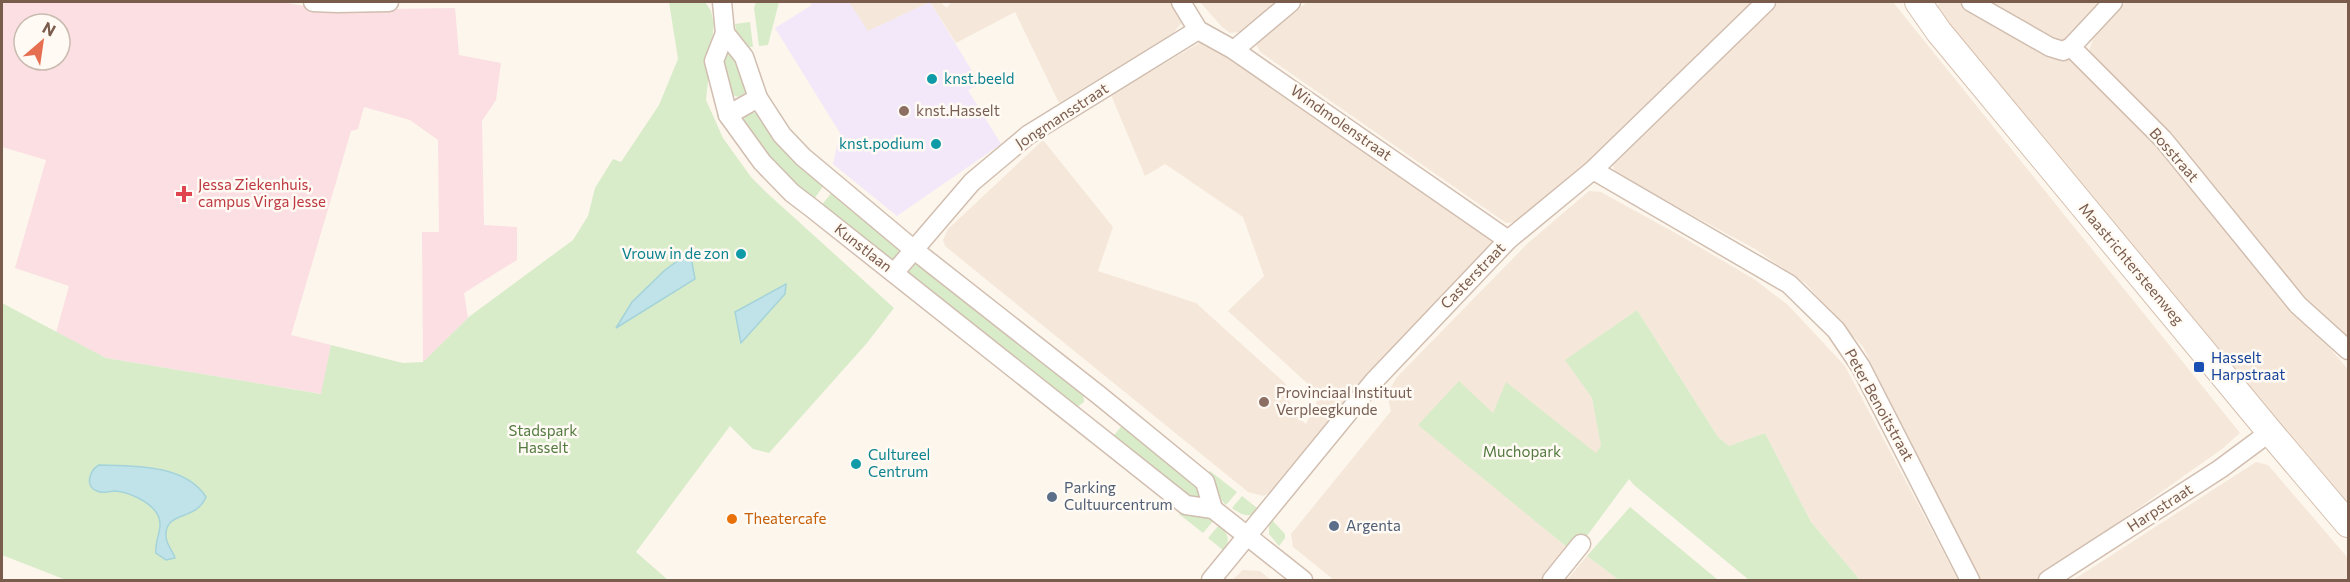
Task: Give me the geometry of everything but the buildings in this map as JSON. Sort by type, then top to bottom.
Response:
[{"type":"main road","name":"Maastrichtersteenweg","points":[[1918,2],[1939,32],[2349,524]]},
{"type":"street","points":[[313,2],[389,2]]},
{"type":"street","name":"Kunstlaan","points":[[722,2],[725,33],[714,61],[728,114],[762,162],[779,180],[1186,505],[1213,508],[1205,482],[913,249],[803,157],[782,135],[758,98],[744,57],[725,33]]},
{"type":"street","name":"Windmolenstraat","points":[[1181,2],[1198,30],[1234,50],[1508,240]]},
{"type":"street","points":[[1234,50],[1290,2]]},
{"type":"street","name":"Casterstraat","points":[[1211,580],[1374,381],[1508,240],[1593,170],[1766,2]]},
{"type":"street","points":[[1971,2],[2050,47],[2063,51],[2071,48],[2113,2]]},
{"type":"street","name":"Jongmansstraat","points":[[894,273],[972,182],[1028,135],[1198,30]]},
{"type":"street","name":"Bosstraat","points":[[2071,48],[2163,139],[2298,305],[2349,350]]},
{"type":"street","points":[[728,114],[758,98]]},
{"type":"street","name":"Peter Benoitstraat","points":[[1593,170],[1789,284],[1836,330],[1862,367],[1970,580]]},
{"type":"street","points":[[1079,421],[1100,396]]},
{"type":"street","name":"Harpstraat","points":[[2048,580],[2220,469],[2270,432]]},
{"type":"street","points":[[1213,508],[1303,580]]},
{"type":"street","points":[[1552,580],[1581,544]]},
{"type":"shaded area","name":"Jessa Ziekenhuis, campus Virga Jesse","points":[[2,2],[281,2],[326,10],[455,8],[459,55],[501,63],[496,100],[482,121],[484,225],[517,227],[517,260],[464,293],[468,318],[423,362],[422,232],[439,232],[438,140],[410,120],[364,107],[358,129],[351,131],[291,335],[331,345],[322,394],[106,358],[56,333],[69,286],[15,268],[46,160],[2,147]]},
{"type":"shaded area","name":"knst.Hasselt","points":[[810,2],[849,2],[868,31],[930,2],[980,84],[968,90],[1001,144],[897,216],[833,164],[840,133],[775,28],[812,5]]},
{"type":"shaded area","points":[[849,2],[930,2],[867,32]]},
{"type":"shaded area","points":[[930,2],[943,2],[942,4],[947,8],[951,2],[1173,2],[1186,18],[1173,33],[1059,103],[1015,12],[956,43]]},
{"type":"shaded area","points":[[1200,2],[1276,2],[1240,32],[1230,33]]},
{"type":"shaded area","points":[[1307,2],[1757,2],[1589,167],[1519,222],[1506,223],[1260,52],[1256,44]]},
{"type":"shaded area","points":[[1778,2],[1893,2],[2240,433],[2222,449],[2037,580],[1979,580],[1863,347],[1806,284],[1755,249],[1620,176],[1614,170],[1613,165]]},
{"type":"shaded area","points":[[1940,2],[1957,2],[2052,55],[2068,57],[2153,139],[2346,367],[2348,371],[2348,504],[1935,9]]},
{"type":"shaded area","points":[[1985,2],[2104,2],[2063,44]]},
{"type":"shaded area","points":[[2126,2],[2348,2],[2348,337],[2315,312],[2098,66],[2089,50],[2095,35]]},
{"type":"shaded area","points":[[1201,42],[1213,44],[1496,239],[1389,352],[1270,492],[1264,496],[1248,492],[945,246],[943,240],[948,229],[1043,140],[1113,227],[1098,271],[1196,303],[1286,384],[1292,412],[1306,424],[1320,395],[1228,311],[1264,276],[1243,217],[1165,164],[1145,176],[1111,95]]},
{"type":"shaded area","points":[[1589,191],[1601,192],[1679,235],[1754,279],[1788,305],[1845,366],[1958,580],[1860,580],[1811,522],[1765,433],[1729,446],[1718,437],[1637,310],[1566,360],[1592,398],[1602,446],[1541,526],[1568,548],[1543,580],[1334,580],[1293,547],[1291,534],[1391,411],[1387,394],[1397,377],[1528,243]]},
{"type":"shaded area","points":[[2256,462],[2268,465],[2348,558],[2348,580],[2073,580]]},
{"type":"shaded area","points":[[1587,556],[1619,580],[1567,580]]},
{"type":"shaded area","points":[[1243,570],[1260,571],[1271,580],[1232,580]]},
{"type":"green space","name":"Stadspark Hasselt","points":[[669,2],[705,2],[711,11],[714,23],[706,100],[723,138],[751,177],[894,308],[867,343],[769,453],[753,449],[730,426],[636,552],[668,580],[66,580],[2,555],[2,303],[106,358],[321,394],[331,345],[403,363],[423,362],[470,316],[573,240],[588,216],[595,188],[613,159],[621,162],[659,105],[678,59]]},
{"type":"green space","points":[[756,2],[779,2],[768,45],[759,46],[754,8]]},
{"type":"green space","points":[[750,22],[753,47],[749,47],[736,32],[735,24]]},
{"type":"green space","points":[[728,51],[738,58],[747,86],[746,93],[738,97],[732,95],[720,65],[723,53]]},
{"type":"green space","points":[[750,113],[756,113],[762,117],[824,185],[812,202],[766,156],[742,120]]},
{"type":"green space","points":[[833,191],[899,248],[896,257],[891,260],[820,207]]},
{"type":"green space","points":[[918,263],[1083,391],[1084,402],[1076,408],[908,275],[911,266]]},
{"type":"green space","name":"Muchopark","points":[[1637,310],[1718,437],[1729,446],[1765,433],[1811,522],[1860,580],[1749,580],[1629,479],[1581,544],[1568,548],[1418,425],[1459,381],[1493,413],[1506,382],[1596,453],[1601,446],[1592,398],[1565,360]]},
{"type":"green space","points":[[1124,423],[1199,483],[1201,495],[1188,498],[1111,439]]},
{"type":"green space","points":[[1210,471],[1237,492],[1226,505],[1206,475]]},
{"type":"green space","points":[[1242,496],[1261,511],[1253,515],[1246,515],[1232,508]]},
{"type":"green space","points":[[1630,507],[1718,580],[1619,580],[1587,556]]},
{"type":"green space","points":[[1181,510],[1213,521],[1203,533],[1179,514]]},
{"type":"green space","points":[[1271,519],[1285,534],[1279,546],[1269,534]]},
{"type":"green space","points":[[1219,525],[1228,537],[1224,551],[1208,538]]},
{"type":"water","points":[[690,252],[695,279],[616,328],[632,302],[665,270]]},
{"type":"water","points":[[786,284],[785,294],[741,343],[735,312]]},
{"type":"water","points":[[99,465],[142,467],[172,473],[197,486],[206,497],[195,510],[170,523],[166,537],[175,558],[166,560],[156,553],[160,522],[156,512],[148,504],[126,493],[101,492],[93,489],[90,478],[93,470]]},
{"type":"place","name":"knst.beeld","points":[[932,79]]},
{"type":"place","name":"knst.Hasselt","points":[[904,111]]},
{"type":"place","name":"knst.podium","points":[[936,144]]},
{"type":"place","name":"Jessa Ziekenhuis, campus Virga Jesse","points":[[184,194]]},
{"type":"place","name":"Vrouw in de zon","points":[[741,254]]},
{"type":"place","name":"Hasselt Harpstraat","points":[[2199,367]]},
{"type":"place","name":"Provinciaal Instituut Verpleegkunde","points":[[1264,402]]},
{"type":"place","name":"Cultureel Centrum","points":[[856,464]]},
{"type":"place","name":"Parking Cultuurcentrum","points":[[1052,497]]},
{"type":"place","name":"Theatercafe","points":[[732,519]]},
{"type":"place","name":"Argenta","points":[[1334,526]]}]
